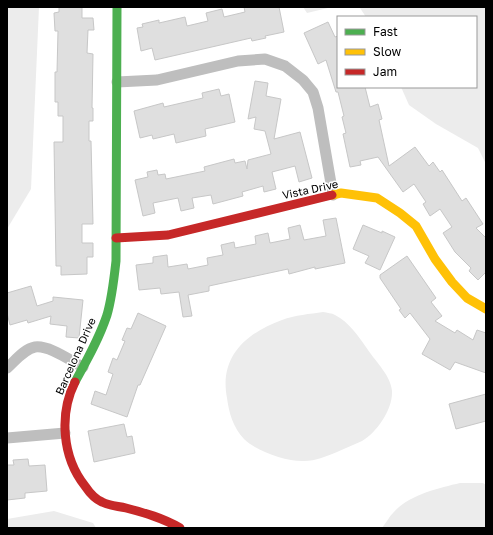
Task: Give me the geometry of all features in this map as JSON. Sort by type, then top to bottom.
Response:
[{"type":"street","name":"Barcelona Drive","points":[[117,7],[116,261],[111,298],[105,322],[68,399],[64,423],[65,433],[72,464],[80,480],[91,493],[102,502],[155,515],[180,528]]},
{"type":"street","points":[[117,82],[157,80],[238,61],[265,59],[285,66],[303,80],[313,92],[318,108],[333,195]]},
{"type":"street","name":"Vista Drive","points":[[116,238],[168,235],[341,193],[377,198],[400,213],[416,226],[435,259],[452,282],[467,298],[486,309]]},
{"type":"street","points":[[7,368],[26,352],[35,347],[48,348],[83,367]]},
{"type":"street","points":[[7,438],[65,433]]},
{"type":"shaded area","points":[[7,7],[39,7],[31,189],[7,229]]},
{"type":"shaded area","points":[[303,7],[332,7],[307,13]]},
{"type":"shaded area","points":[[355,7],[486,7],[486,164],[478,148],[436,124],[409,105],[401,88],[477,88],[477,16],[365,16],[360,8]]},
{"type":"shaded area","points":[[323,312],[334,314],[349,326],[383,369],[389,380],[392,391],[392,398],[387,412],[373,432],[362,441],[311,461],[295,461],[279,457],[256,448],[240,434],[234,425],[230,414],[226,383],[227,370],[231,359],[238,348],[257,332],[269,325],[287,318]]},
{"type":"shaded area","points":[[460,483],[483,483],[486,485],[486,528],[382,528],[390,516],[407,501],[424,493]]},
{"type":"shaded area","points":[[54,511],[93,523],[96,528],[7,528],[7,519]]},
{"type":"building","points":[[59,7],[82,7],[82,18],[93,18],[94,30],[88,30],[87,53],[93,54],[93,121],[89,121],[89,141],[91,141],[93,224],[82,224],[82,243],[93,243],[93,257],[87,257],[87,274],[61,275],[61,266],[56,266],[54,142],[63,142],[63,116],[58,116],[58,102],[55,102],[55,72],[57,72],[58,31],[55,31],[54,13],[59,12]]},
{"type":"building","points":[[244,7],[279,7],[284,32],[265,36],[266,38],[252,41],[251,38],[155,60],[152,48],[141,51],[137,28],[143,27],[142,24],[159,20],[159,23],[185,17],[187,26],[208,21],[206,13],[222,9],[224,17],[245,12]]},
{"type":"building","points":[[328,22],[335,37],[337,36],[337,88],[365,88],[370,107],[378,104],[382,119],[379,120],[389,166],[415,147],[429,166],[433,162],[440,172],[442,170],[462,201],[466,198],[483,224],[476,228],[486,238],[486,272],[478,280],[469,271],[471,268],[455,252],[443,233],[452,227],[440,209],[430,216],[423,204],[426,202],[414,184],[403,192],[378,157],[360,161],[361,165],[350,167],[343,134],[346,133],[342,117],[344,116],[338,92],[336,92],[326,60],[318,64],[304,33]]},
{"type":"building","points":[[255,81],[268,83],[266,96],[281,99],[274,139],[300,132],[312,178],[299,182],[295,166],[272,172],[276,189],[264,192],[263,186],[242,192],[243,196],[213,204],[211,195],[192,198],[194,208],[181,211],[178,198],[153,203],[155,213],[143,216],[135,180],[148,177],[147,172],[157,170],[158,175],[165,174],[166,179],[205,171],[204,167],[234,159],[235,163],[245,161],[247,169],[248,160],[271,154],[265,131],[254,129],[256,117],[248,119]]},
{"type":"building","points":[[219,89],[221,96],[229,94],[235,122],[205,129],[206,136],[176,143],[174,134],[153,139],[152,135],[140,138],[134,111],[163,103],[164,107],[203,98],[202,93]]},
{"type":"building","points":[[336,218],[345,263],[315,269],[315,267],[289,274],[288,269],[209,286],[209,291],[188,295],[192,316],[183,317],[179,292],[161,294],[160,288],[139,290],[136,265],[153,263],[153,257],[167,255],[168,267],[187,264],[188,269],[208,265],[207,258],[223,255],[221,245],[234,242],[235,248],[256,244],[255,236],[268,233],[270,243],[290,239],[288,228],[300,225],[304,240],[326,236],[323,220]]},
{"type":"building","points":[[363,225],[395,237],[380,270],[365,263],[369,256],[353,249]]},
{"type":"building","points":[[407,256],[436,298],[431,302],[442,316],[435,321],[455,333],[457,330],[473,340],[477,330],[486,333],[486,373],[455,362],[450,370],[422,354],[430,339],[410,313],[405,318],[399,310],[401,309],[380,278],[380,275]]},
{"type":"building","points":[[31,286],[37,306],[53,301],[53,297],[83,300],[79,338],[66,337],[67,326],[50,324],[51,316],[28,323],[27,320],[10,325],[7,313],[7,293]]},
{"type":"building","points":[[138,313],[166,326],[140,385],[138,385],[127,417],[91,404],[95,391],[106,395],[113,374],[108,372],[113,358],[117,360],[125,341],[122,340],[127,328],[131,329]]},
{"type":"building","points":[[486,394],[486,421],[456,429],[449,404]]},
{"type":"building","points":[[124,424],[127,437],[132,436],[135,453],[94,462],[88,431]]},
{"type":"building","points":[[28,459],[29,466],[45,465],[47,491],[25,493],[25,498],[7,500],[7,465],[14,465],[13,460]]},
{"type":"traffic: fast","points":[[75,382],[97,341],[104,324],[112,295],[116,261],[117,7]]},
{"type":"traffic: slow","points":[[332,195],[341,193],[377,198],[400,213],[416,226],[435,259],[452,282],[467,298],[486,309]]},
{"type":"traffic: jam","points":[[116,238],[168,235],[332,195]]},
{"type":"traffic: jam","points":[[75,382],[70,394],[67,408],[65,435],[71,462],[77,475],[90,493],[99,501],[147,514],[167,521],[180,528]]}]
